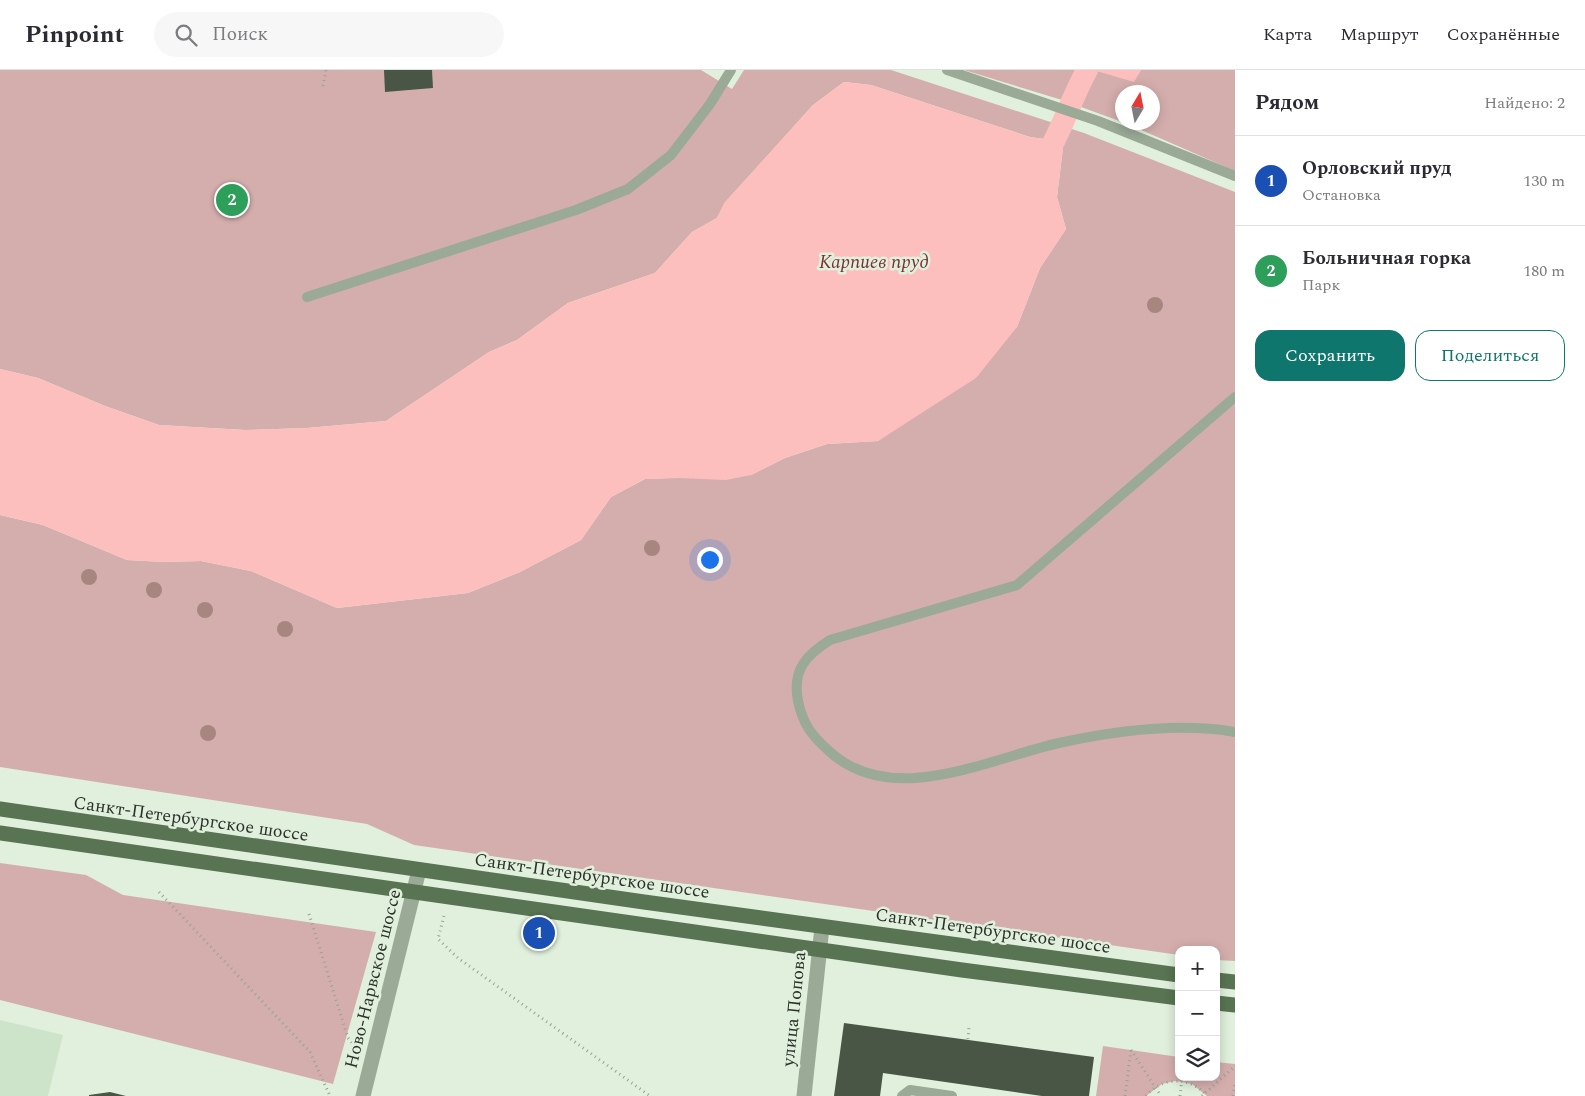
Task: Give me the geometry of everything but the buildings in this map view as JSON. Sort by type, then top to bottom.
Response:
[{"type":"main road","name":"Санкт-Петербургское шоссе","points":[[0,809],[822,927],[1175,974]]},
{"type":"main road","points":[[0,834],[819,950],[1175,997]]},
{"type":"main road","points":[[1220,980],[1235,982]]},
{"type":"main road","points":[[1220,1003],[1235,1005]]},
{"type":"street","name":"Ново-Нарвское шоссе","points":[[363,1096],[419,870]]},
{"type":"street","name":"улица Попова","points":[[804,1096],[822,927]]},
{"type":"lane","points":[[307,297],[576,210],[628,189],[671,155],[710,104],[731,70]]},
{"type":"lane","points":[[947,70],[1098,121],[1235,176]]},
{"type":"lane","points":[[1235,397],[1017,585],[830,640],[810,653],[798,674],[797,695],[802,720],[816,740],[837,759],[862,773],[892,779],[925,778],[1058,743],[1112,733],[1172,729],[1235,732]]},
{"type":"lane","points":[[902,1096],[910,1090],[952,1096]]},
{"type":"path","points":[[323,86],[326,70]]},
{"type":"path","points":[[159,892],[310,1052],[330,1096]]},
{"type":"path","points":[[310,914],[348,1038],[371,1065]]},
{"type":"path","points":[[444,916],[438,939],[458,958],[650,1096]]},
{"type":"path","points":[[968,1040],[970,1027]]},
{"type":"path","points":[[1125,1096],[1131,1049],[1161,1096]]},
{"type":"path","points":[[1186,1081],[1205,1095],[1235,1066]]},
{"type":"path","points":[[1146,1096],[1155,1087],[1175,1081]]},
{"type":"path","points":[[1180,1096],[1182,1081]]},
{"type":"path","points":[[1233,1096],[1235,1082]]},
{"type":"shaded area","points":[[0,70],[701,70],[732,89],[744,70],[891,70],[1084,133],[1235,192],[1235,961],[1220,960],[1220,946],[1175,946],[1175,954],[414,845],[367,824],[0,767],[0,515],[43,525],[127,560],[201,561],[251,571],[337,608],[468,593],[520,572],[581,540],[611,497],[645,479],[751,475],[785,458],[827,444],[878,441],[922,411],[1017,327],[1040,268],[1066,229],[1057,197],[1063,148],[1044,139],[1030,137],[871,85],[844,82],[813,105],[725,203],[717,218],[692,232],[655,273],[568,303],[517,340],[489,352],[386,421],[307,428],[245,430],[159,425],[105,406],[38,378],[0,369]]},
{"type":"shaded area","points":[[964,70],[1094,70],[1133,81],[1141,70],[1235,70],[1235,171],[1141,130],[1160,130],[1160,85],[1115,85],[1115,119],[1062,100]]},
{"type":"shaded area","points":[[0,863],[86,875],[123,895],[376,932],[333,1084],[0,1000]]},
{"type":"shaded area","points":[[0,1020],[63,1035],[48,1096],[0,1096]]},
{"type":"shaded area","points":[[1103,1046],[1175,1056],[1175,1081],[1162,1084],[1146,1096],[1096,1096]]},
{"type":"shaded area","points":[[1220,1062],[1235,1064],[1235,1096],[1207,1096],[1192,1084],[1175,1081],[1220,1081]]},
{"type":"water","points":[[1094,70],[1141,70],[1134,82]]},
{"type":"water","name":"Карпиев пруд","points":[[844,82],[871,85],[1030,137],[1044,139],[1063,148],[1057,197],[1066,229],[1040,268],[1017,327],[976,378],[878,441],[827,444],[785,458],[751,475],[726,480],[645,479],[611,497],[581,540],[520,572],[468,593],[337,608],[251,571],[201,561],[127,560],[43,525],[0,515],[0,369],[38,378],[105,406],[159,425],[245,430],[307,428],[386,421],[489,352],[517,340],[568,303],[655,273],[692,232],[717,218],[724,203],[813,105]]},
{"type":"waterway","points":[[1045,158],[1087,70]]},
{"type":"place","name":"Больничная горка","points":[[232,200]]},
{"type":"place","name":"Орловский пруд","points":[[539,933]]}]
